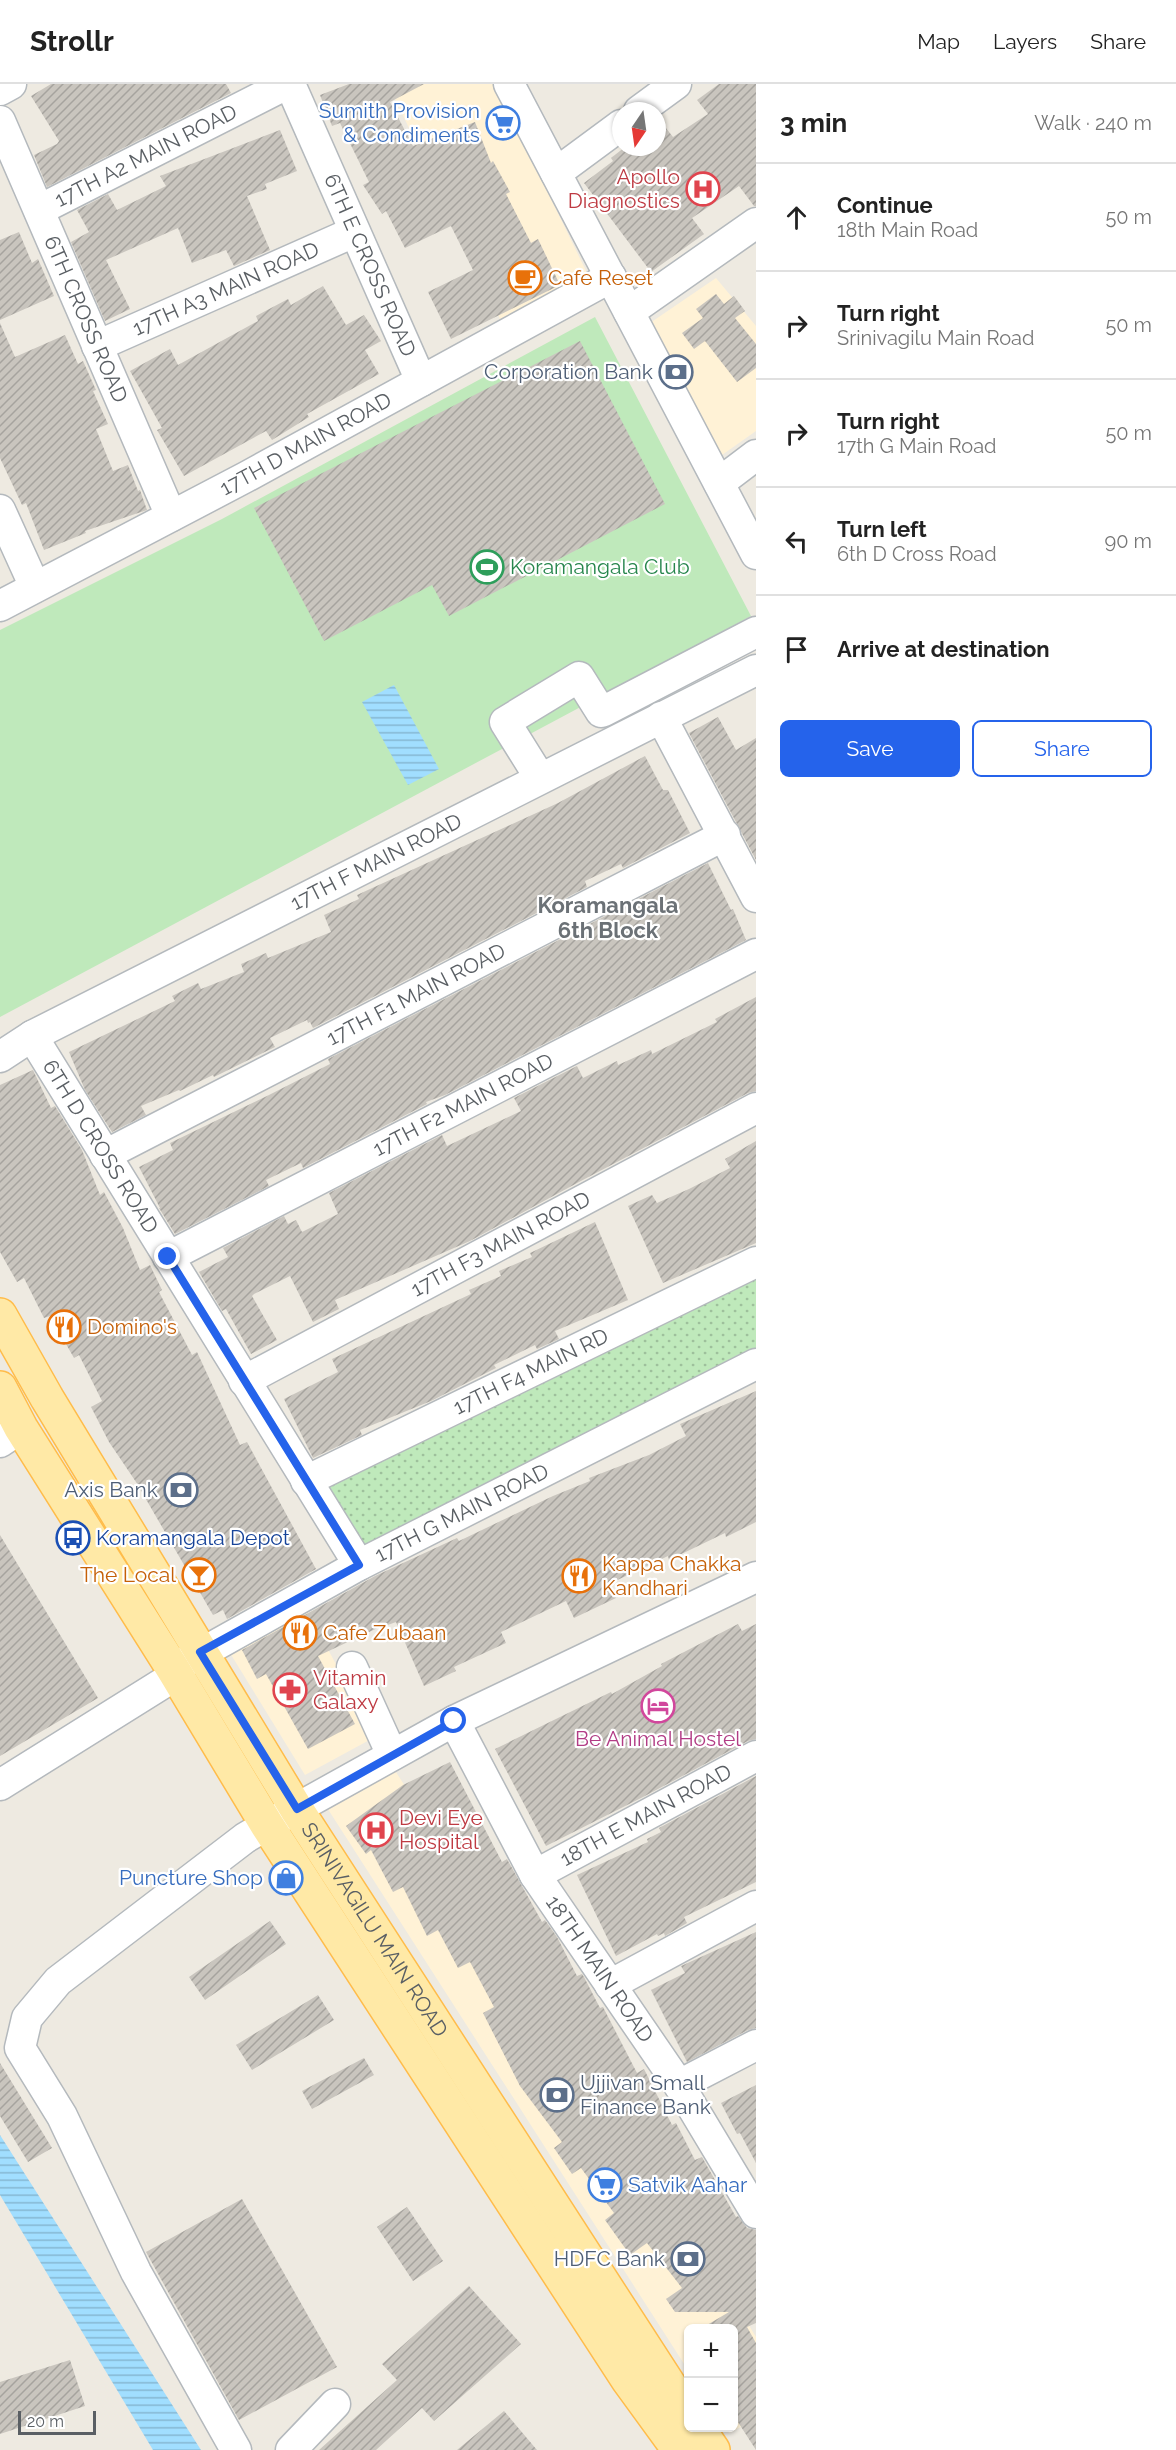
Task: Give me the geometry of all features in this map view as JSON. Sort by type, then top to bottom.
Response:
[{"type":"main road","name":"SRINIVAGILU MAIN ROAD","points":[[0,1315],[47,1398],[267,1825],[628,2380],[699,2444]]},
{"type":"main road","name":"SRINIVAGILU MAIN ROAD","points":[[0,1388],[10,1435],[183,1665],[297,1809],[684,2408]]},
{"type":"street","points":[[0,90],[11,84]]},
{"type":"street","name":"17TH A2 MAIN ROAD","points":[[39,210],[288,84]]},
{"type":"street","name":"6TH E CROSS ROAD","points":[[288,84],[421,381]]},
{"type":"street","points":[[509,84],[756,554]]},
{"type":"street","points":[[651,102],[676,84]]},
{"type":"street","name":"6TH CROSS ROAD","points":[[0,122],[171,516]]},
{"type":"street","points":[[556,173],[612,132]]},
{"type":"street","points":[[629,312],[756,223]]},
{"type":"street","name":"17TH A3 MAIN ROAD","points":[[97,346],[354,232]]},
{"type":"street","name":"17TH D MAIN ROAD","points":[[0,606],[171,516],[611,277]]},
{"type":"street","points":[[719,483],[756,454]]},
{"type":"street","points":[[0,510],[35,587]]},
{"type":"street","points":[[540,778],[505,722],[579,676],[597,707],[601,712],[604,711],[756,632]]},
{"type":"street","name":"17TH F MAIN ROAD","points":[[0,1056],[32,1036],[756,670]]},
{"type":"street","points":[[661,717],[756,897]]},
{"type":"street","name":"17TH F1 MAIN ROAD","points":[[105,1155],[725,835]]},
{"type":"street","name":"17TH F2 MAIN ROAD","points":[[168,1257],[756,954]]},
{"type":"street","name":"6TH D CROSS ROAD","points":[[32,1036],[359,1565]]},
{"type":"street","name":"17TH F3 MAIN ROAD","points":[[244,1381],[756,1108]]},
{"type":"street","name":"17TH F4 MAIN RD","points":[[306,1480],[756,1262]]},
{"type":"street","name":"17TH G MAIN ROAD","points":[[0,1785],[183,1665],[359,1565],[756,1364]]},
{"type":"street","points":[[236,2450],[136,2272],[62,2116],[20,2048],[27,2019],[58,1981],[245,1838],[454,1721],[756,1577]]},
{"type":"street","points":[[352,1667],[392,1755]]},
{"type":"street","name":"18TH MAIN ROAD","points":[[454,1721],[535,1875],[679,2085],[754,2204]]},
{"type":"street","name":"18TH E MAIN ROAD","points":[[535,1875],[756,1756]]},
{"type":"street","points":[[610,1985],[756,1906]]},
{"type":"street","points":[[679,2085],[756,2045]]},
{"type":"street","points":[[291,2450],[335,2404]]},
{"type":"shaded area","points":[[388,84],[495,84],[589,277],[500,319]]},
{"type":"shaded area","points":[[716,278],[756,326],[756,431],[722,455],[650,323]]},
{"type":"shaded area","points":[[301,1599],[375,1737],[305,1775],[222,1640]]},
{"type":"shaded area","points":[[394,1769],[696,2238],[756,2337],[756,2419],[738,2428],[738,2324],[684,2324],[684,2364],[324,1803]]},
{"type":"green space","points":[[595,317],[751,616],[0,1017],[0,630],[222,519]]},
{"type":"green space","points":[[756,1272],[756,1350],[360,1550],[328,1488]]},
{"type":"water","points":[[394,685],[439,769],[408,785],[362,702]]},
{"type":"water","points":[[0,2135],[201,2450],[153,2450],[0,2195]]},
{"type":"building","points":[[51,84],[226,84],[231,93],[47,187],[34,155],[59,141],[31,96]]},
{"type":"building","points":[[349,84],[424,84],[390,102],[413,146],[475,122],[491,163],[493,161],[510,192],[506,194],[531,243],[538,239],[560,285],[451,339],[428,292],[473,270],[451,226],[405,248],[386,211],[382,214],[363,185],[369,182],[340,123],[332,126],[320,95]]},
{"type":"building","points":[[719,84],[756,84],[756,206],[739,186],[692,218],[704,234],[651,272],[584,183],[613,161],[611,158],[614,156],[666,156],[666,128],[673,137],[708,114],[697,100]]},
{"type":"building","points":[[280,130],[297,171],[265,184],[267,189],[247,196],[270,250],[234,266],[226,250],[192,263],[178,228],[106,260],[130,309],[105,321],[71,242],[89,232],[77,210],[108,194],[117,210],[166,186],[160,176]]},
{"type":"building","points":[[19,232],[32,263],[38,259],[54,296],[0,320],[0,240]]},
{"type":"building","points":[[323,286],[346,325],[364,315],[381,341],[365,350],[379,374],[307,414],[309,417],[272,440],[266,431],[184,476],[157,430],[162,428],[130,371],[170,349],[178,365],[258,321],[256,316],[288,299],[291,305]]},
{"type":"building","points":[[716,294],[724,304],[734,296],[745,311],[735,318],[756,344],[756,368],[737,382],[705,341],[694,349],[682,333],[703,318],[696,309]]},
{"type":"building","points":[[0,323],[15,357],[65,335],[78,364],[83,361],[108,424],[96,429],[113,471],[128,465],[147,510],[85,531],[86,533],[44,550],[26,503],[22,505],[0,458]]},
{"type":"building","points":[[580,341],[665,504],[449,616],[432,585],[324,641],[254,508]]},
{"type":"building","points":[[718,717],[736,750],[756,738],[756,860],[689,733]]},
{"type":"building","points":[[645,756],[663,790],[668,790],[690,833],[623,868],[621,864],[585,881],[587,887],[313,1028],[307,1020],[270,1038],[275,1047],[214,1077],[213,1075],[141,1106],[146,1115],[112,1132],[85,1090],[69,1052],[175,1001],[172,996],[198,983],[201,989],[244,972],[241,964],[266,953],[268,958],[331,932],[324,915],[359,899],[357,895],[558,803]]},
{"type":"building","points":[[708,863],[731,910],[733,909],[746,940],[445,1095],[426,1102],[427,1104],[303,1168],[301,1163],[266,1180],[269,1186],[175,1234],[139,1167],[173,1150],[170,1143],[330,1064],[328,1059]]},
{"type":"building","points":[[756,997],[756,1091],[748,1093],[470,1241],[335,1300],[339,1309],[313,1322],[290,1276],[254,1294],[252,1296],[277,1340],[251,1354],[226,1309],[222,1311],[199,1272],[228,1257],[223,1248],[284,1216],[288,1224],[296,1220],[302,1232],[338,1214],[329,1193],[442,1135],[447,1146],[521,1111],[514,1098],[577,1066],[583,1078],[617,1061],[618,1065],[651,1050],[652,1054],[717,1022],[715,1019]]},
{"type":"building","points":[[33,1070],[51,1108],[55,1106],[82,1150],[100,1195],[104,1192],[123,1228],[140,1270],[150,1265],[162,1290],[159,1292],[192,1355],[197,1352],[240,1445],[247,1442],[316,1569],[227,1619],[223,1610],[213,1615],[136,1482],[109,1442],[91,1407],[102,1401],[79,1355],[74,1358],[50,1316],[44,1318],[24,1278],[17,1282],[0,1252],[0,1085]]},
{"type":"building","points":[[756,1141],[756,1243],[663,1283],[628,1206],[652,1195],[657,1203],[689,1189],[730,1168],[725,1159]]},
{"type":"building","points":[[595,1222],[628,1300],[555,1331],[559,1339],[537,1349],[535,1345],[494,1365],[496,1368],[431,1401],[360,1430],[362,1435],[313,1458],[284,1399],[338,1372],[332,1359],[471,1294],[469,1290],[501,1276],[499,1271],[532,1257],[530,1253]]},
{"type":"building","points":[[756,1391],[756,1522],[726,1537],[725,1533],[669,1560],[668,1556],[609,1584],[616,1598],[574,1618],[566,1601],[501,1632],[506,1643],[454,1667],[456,1671],[424,1686],[396,1622],[384,1625],[318,1656],[355,1724],[308,1749],[266,1674],[257,1679],[242,1650],[375,1576],[457,1538],[459,1541],[590,1481],[589,1478],[649,1455],[686,1436],[680,1424]]},
{"type":"building","points":[[0,1535],[98,1698],[0,1756]]},
{"type":"building","points":[[738,1624],[742,1631],[756,1624],[756,1739],[748,1741],[546,1846],[495,1749],[611,1692],[612,1694],[662,1666],[661,1664]]},
{"type":"building","points":[[450,1762],[502,1862],[507,1859],[542,1922],[545,1920],[557,1937],[577,1976],[582,1974],[584,1977],[600,2008],[603,2007],[637,2073],[644,2069],[672,2125],[676,2123],[695,2160],[702,2157],[736,2217],[738,2216],[747,2228],[756,2230],[756,2323],[747,2327],[756,2343],[756,2450],[738,2422],[738,2324],[709,2324],[729,2312],[675,2312],[666,2299],[682,2288],[647,2243],[630,2255],[605,2220],[614,2213],[581,2168],[572,2174],[554,2148],[562,2142],[520,2086],[483,2013],[494,2007],[470,1962],[458,1968],[438,1930],[427,1936],[403,1887],[393,1892],[371,1850],[366,1854],[346,1826],[403,1785]]},
{"type":"building","points":[[756,1776],[756,1882],[684,1917],[687,1923],[665,1936],[664,1933],[658,1936],[657,1934],[616,1956],[577,1875],[648,1842],[647,1839],[661,1832],[659,1828]]},
{"type":"building","points":[[270,1921],[286,1944],[205,2000],[189,1977]]},
{"type":"building","points":[[756,1932],[756,2028],[687,2062],[651,1990],[685,1973],[681,1966]]},
{"type":"building","points":[[318,1995],[334,2020],[252,2070],[236,2045]]},
{"type":"building","points":[[364,2058],[374,2075],[312,2109],[302,2091]]},
{"type":"building","points":[[0,2063],[52,2148],[28,2162],[0,2116]]},
{"type":"building","points":[[756,2085],[756,2163],[721,2103]]},
{"type":"building","points":[[242,2199],[337,2367],[239,2420],[146,2252]]},
{"type":"building","points":[[407,2207],[443,2261],[413,2281],[377,2227]]},
{"type":"building","points":[[469,2286],[521,2344],[434,2421],[422,2408],[376,2450],[319,2450],[397,2380],[382,2364]]},
{"type":"building","points":[[70,2360],[85,2406],[0,2434],[0,2382]]},
{"type":"building","points":[[504,2411],[537,2450],[457,2450]]},
{"type":"place","name":"Sumith Provision & Condiments","points":[[503,123]]},
{"type":"place","name":"Apollo Diagnostics","points":[[703,189]]},
{"type":"place","name":"Cafe Reset","points":[[525,278]]},
{"type":"place","name":"Corporation Bank","points":[[676,372]]},
{"type":"place","name":"Koramangala Club","points":[[487,567]]},
{"type":"place","name":"Domino's","points":[[64,1327]]},
{"type":"place","name":"Axis Bank","points":[[181,1490]]},
{"type":"place","name":"Koramangala Depot","points":[[73,1538]]},
{"type":"place","name":"The Local","points":[[199,1575]]},
{"type":"place","name":"Kappa Chakka Kandhari","points":[[579,1576]]},
{"type":"place","name":"Cafe Zubaan","points":[[300,1633]]},
{"type":"place","name":"Vitamin Galaxy","points":[[290,1690]]},
{"type":"place","name":"Be Animal Hostel","points":[[658,1706]]},
{"type":"place","name":"Devi Eye Hospital","points":[[376,1830]]},
{"type":"place","name":"Puncture Shop","points":[[286,1878]]},
{"type":"place","name":"Ujjivan Small Finance Bank","points":[[557,2095]]},
{"type":"place","name":"Satvik Aahar","points":[[605,2185]]},
{"type":"place","name":"HDFC Bank","points":[[688,2259]]},
{"type":"district","name":"Koramangala 6th Block","points":[[608,918]]},
{"type":"route","points":[[168,1257],[359,1565],[200,1652],[297,1809],[454,1721]]}]
